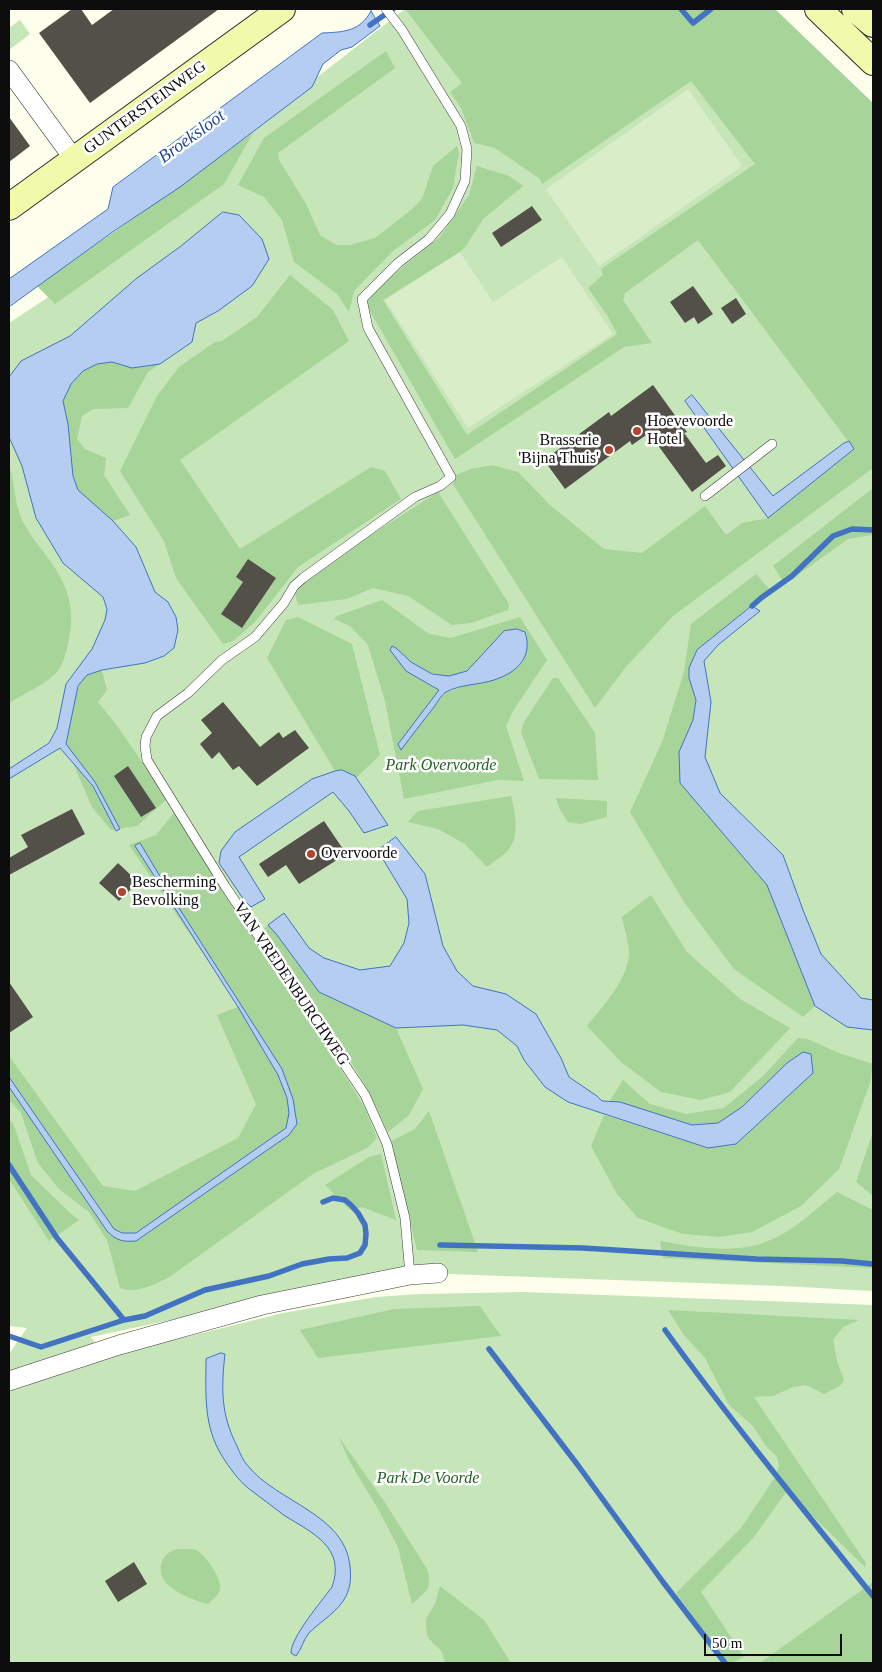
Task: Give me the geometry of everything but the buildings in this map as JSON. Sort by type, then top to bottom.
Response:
[{"type":"street","name":"GUNTERSTEINWEG","points":[[9,207],[282,9]]},
{"type":"street","points":[[818,9],[873,62]]},
{"type":"street","points":[[855,9],[873,24]]},
{"type":"street","points":[[9,70],[74,159]]},
{"type":"street","points":[[9,1381],[119,1345],[262,1305],[410,1275],[438,1273]]},
{"type":"lane","name":"VAN VREDENBURCHWEG","points":[[386,9],[402,30],[461,126],[467,149],[465,181],[450,214],[430,239],[398,263],[362,299],[368,328],[452,477],[440,486],[415,497],[303,578],[294,586],[284,603],[255,637],[222,660],[188,693],[157,716],[146,737],[145,746],[147,760],[225,886],[365,1095],[387,1144],[404,1218],[410,1275]]},
{"type":"lane","points":[[705,496],[772,444]]},
{"type":"green space","name":"Park Overvoorde","points":[[405,9],[767,9],[873,116],[873,1291],[420,1273],[268,1299],[91,1337],[105,1357],[283,1313],[376,1297],[421,1294],[524,1292],[873,1305],[873,1663],[9,1663],[9,1354],[27,1328],[9,1326],[9,323],[108,258],[222,151]]},
{"type":"green space","points":[[405,9],[775,9],[873,103],[873,468],[673,616],[625,668],[595,708],[453,484],[456,475],[471,469],[492,465],[518,472],[550,505],[604,549],[642,553],[705,506],[726,535],[742,523],[768,518],[854,449],[698,240],[625,293],[623,300],[652,343],[624,347],[455,459],[366,304],[376,289],[440,237],[469,195],[477,166],[509,176],[523,186],[483,219],[460,252],[383,300],[467,435],[617,334],[607,315],[588,288],[603,275],[601,269],[755,164],[691,81],[542,184],[540,179],[495,148],[474,143],[461,108],[450,92],[462,83]]},
{"type":"green space","points":[[20,20],[30,34],[9,50],[9,28]]},
{"type":"green space","points":[[386,51],[395,68],[278,153],[279,160],[306,204],[320,235],[336,245],[350,245],[375,238],[411,210],[422,199],[433,166],[457,146],[459,152],[453,188],[435,220],[393,251],[354,291],[349,312],[337,294],[294,262],[282,220],[264,197],[238,185],[264,138]]},
{"type":"green space","points":[[688,89],[742,166],[599,266],[546,189]]},
{"type":"green space","points":[[253,133],[224,184],[55,304],[37,286],[172,191]]},
{"type":"green space","points":[[460,252],[493,302],[562,257],[613,334],[468,428],[385,300]]},
{"type":"green space","points":[[290,275],[333,310],[349,341],[180,460],[240,549],[371,467],[385,471],[401,499],[298,567],[255,622],[233,641],[223,644],[176,578],[164,541],[120,471],[157,396],[179,367],[215,342],[222,341],[257,317]]},
{"type":"green space","points":[[112,362],[132,368],[160,364],[148,372],[128,408],[93,409],[82,416],[77,439],[85,449],[106,458],[104,475],[130,515],[113,521],[78,490],[73,476],[68,424],[63,401],[71,384],[83,371],[97,364]]},
{"type":"green space","points":[[9,465],[17,506],[22,520],[29,533],[51,562],[65,588],[70,606],[71,626],[64,659],[59,669],[44,683],[9,703]]},
{"type":"green space","points":[[873,488],[873,535],[848,539],[785,584],[773,566]]},
{"type":"green space","points":[[438,492],[509,604],[508,610],[471,623],[452,625],[408,596],[373,588],[347,599],[298,605],[295,593],[301,580]]},
{"type":"green space","points":[[756,574],[770,590],[697,650],[689,678],[696,700],[693,720],[679,752],[680,783],[767,885],[815,1006],[803,1017],[734,969],[684,902],[630,812],[662,742],[684,672],[691,624]]},
{"type":"green space","points":[[382,600],[429,634],[451,638],[520,617],[547,660],[513,711],[506,726],[524,781],[497,780],[404,799],[385,701],[368,645],[350,626],[334,619],[337,616]],"holes":[[[504,631],[523,662],[514,670],[494,680],[471,684],[445,693],[401,749],[398,744],[440,690],[406,671],[396,648],[419,667],[437,675],[456,675],[470,668]]]},
{"type":"green space","points":[[298,617],[352,644],[380,755],[356,778],[342,770],[335,771],[267,658],[286,620]]},
{"type":"green space","points":[[102,670],[107,690],[98,702],[142,762],[166,800],[137,826],[111,830],[92,807],[72,761],[61,744],[80,683],[87,675]]},
{"type":"green space","points":[[553,678],[558,678],[595,733],[598,780],[539,779],[521,732],[524,722]]},
{"type":"green space","points":[[511,796],[516,823],[515,837],[507,852],[487,867],[465,844],[438,829],[408,822],[418,811]]},
{"type":"green space","points":[[556,798],[607,801],[607,817],[580,824],[568,822],[559,808]]},
{"type":"green space","points":[[174,813],[235,910],[309,1019],[365,1108],[377,1138],[367,1148],[313,1174],[168,1278],[144,1288],[126,1290],[120,1288],[107,1240],[89,1212],[59,1189],[38,1163],[21,1113],[9,1100],[9,1087],[107,1231],[136,1241],[289,1135],[297,1124],[293,1099],[282,1069],[129,845],[156,835]]},
{"type":"green space","points":[[651,895],[687,952],[740,999],[790,1028],[730,1092],[701,1100],[661,1092],[621,1062],[587,1026],[613,993],[627,966],[629,947],[622,917]]},
{"type":"green space","points":[[268,925],[319,992],[396,1028],[423,1089],[409,1115],[388,1132],[346,1053],[262,930]]},
{"type":"green space","points":[[238,1007],[270,1058],[284,1087],[289,1113],[286,1128],[136,1233],[122,1233],[114,1229],[9,1077],[9,1056],[103,1186],[135,1191],[238,1138],[256,1104],[217,1015]]},
{"type":"green space","points":[[798,1038],[807,1039],[839,1053],[873,1064],[870,1083],[839,1169],[801,1206],[752,1232],[719,1237],[683,1234],[638,1218],[617,1194],[591,1146],[604,1115],[708,1148],[803,1052],[787,1063],[742,1107],[718,1123],[692,1125],[620,1102],[609,1102],[623,1080],[650,1104],[686,1114],[724,1108],[763,1076]]},
{"type":"green space","points":[[429,1111],[478,1252],[417,1250],[390,1142],[415,1129]]},
{"type":"green space","points":[[9,1120],[13,1123],[31,1175],[79,1220],[49,1241],[9,1179]]},
{"type":"green space","points":[[873,1132],[873,1196],[856,1182]]},
{"type":"green space","points":[[381,1154],[396,1220],[362,1207],[350,1210],[325,1185],[369,1157]]},
{"type":"green space","points":[[837,1192],[873,1210],[873,1268],[663,1258],[660,1241],[728,1249],[742,1248],[768,1241],[787,1232]]},
{"type":"green space","points":[[480,1306],[501,1336],[318,1358],[300,1330],[394,1309]]},
{"type":"green space","points":[[668,1310],[859,1320],[843,1327],[833,1340],[838,1364],[844,1380],[840,1386],[824,1394],[806,1385],[793,1387],[773,1396],[754,1397],[866,1563],[865,1567],[787,1491],[753,1538],[701,1592],[744,1657],[731,1663],[727,1663],[676,1593],[741,1528],[774,1479],[779,1466],[777,1457],[766,1446],[753,1426],[729,1405],[705,1358],[684,1335]]},
{"type":"green space","points":[[338,1436],[386,1504],[427,1569],[429,1586],[412,1604],[398,1547],[351,1464]]},
{"type":"green space","points":[[192,1549],[200,1552],[216,1574],[220,1589],[208,1604],[185,1596],[169,1586],[164,1580],[161,1573],[163,1559],[171,1551]]},
{"type":"green space","points":[[873,1582],[873,1663],[760,1663]]},
{"type":"green space","points":[[440,1586],[484,1620],[511,1663],[445,1663],[442,1652],[428,1638],[426,1628],[426,1619],[435,1604]]},
{"type":"water","points":[[371,11],[380,26],[352,47],[341,50],[323,64],[312,87],[180,187],[114,231],[9,307],[9,279],[108,209],[113,187],[322,33],[350,30],[362,23]]},
{"type":"water","points":[[223,212],[239,215],[262,239],[269,259],[252,286],[218,311],[196,323],[192,342],[160,364],[132,368],[112,362],[97,364],[83,371],[71,384],[63,401],[68,424],[73,476],[78,490],[113,521],[136,547],[155,592],[168,602],[176,617],[178,630],[174,648],[164,656],[145,663],[102,670],[87,675],[78,686],[66,744],[95,782],[120,829],[116,831],[93,786],[60,748],[9,779],[9,769],[49,743],[57,728],[66,684],[92,649],[105,620],[107,609],[103,597],[63,563],[36,518],[22,466],[9,437],[9,377],[21,361],[70,336],[137,278]]},
{"type":"water","points":[[692,395],[773,496],[844,443],[849,441],[854,449],[768,518],[685,401]]},
{"type":"water","points":[[752,606],[760,611],[718,645],[704,661],[711,702],[705,757],[720,793],[783,855],[821,954],[861,998],[873,1000],[873,1030],[847,1027],[815,1006],[767,885],[680,783],[679,752],[693,720],[696,700],[689,678],[689,668],[697,650]]},
{"type":"water","points":[[517,629],[525,632],[527,649],[525,656],[516,668],[503,677],[458,687],[446,692],[401,750],[398,744],[439,690],[406,671],[390,650],[392,646],[411,662],[432,674],[449,676],[467,671],[504,631]]},
{"type":"water","points":[[342,770],[355,776],[388,825],[364,833],[333,792],[239,857],[265,899],[251,907],[244,900],[219,863],[221,851],[235,832],[312,779]]},
{"type":"water","points":[[396,837],[425,874],[443,946],[457,971],[473,986],[506,994],[536,1014],[561,1058],[569,1077],[602,1101],[620,1102],[692,1125],[718,1123],[742,1107],[787,1063],[803,1052],[811,1054],[813,1073],[736,1144],[708,1148],[568,1102],[545,1087],[524,1060],[517,1046],[497,1030],[463,1025],[396,1028],[319,992],[268,925],[284,913],[309,948],[324,958],[360,970],[390,966],[404,943],[409,923],[407,899],[384,861],[380,849]]},
{"type":"water","points":[[140,843],[179,908],[282,1069],[293,1099],[297,1124],[289,1135],[136,1241],[128,1241],[117,1239],[107,1231],[9,1087],[9,1077],[114,1229],[122,1233],[136,1233],[286,1128],[289,1113],[287,1098],[278,1075],[238,1007],[135,846]]},
{"type":"water","points":[[221,1353],[225,1354],[223,1390],[225,1412],[232,1435],[243,1459],[248,1466],[275,1490],[308,1510],[336,1534],[345,1548],[350,1566],[350,1585],[343,1602],[309,1633],[296,1656],[291,1653],[296,1638],[332,1587],[335,1573],[334,1562],[331,1552],[324,1543],[248,1488],[237,1477],[222,1456],[211,1433],[206,1385],[206,1359]]},
{"type":"waterway","name":"Broeksloot","points":[[370,25],[393,9]]},
{"type":"waterway","name":"Broeksloot","points":[[681,9],[693,23],[711,9]]},
{"type":"waterway","points":[[752,606],[792,576],[833,536],[852,529],[873,530]]},
{"type":"waterway","points":[[9,1165],[57,1238],[124,1320],[145,1316],[205,1290],[269,1276],[302,1264],[347,1258],[360,1253],[365,1245],[366,1234],[365,1225],[358,1213],[345,1200],[333,1198],[323,1202]]},
{"type":"waterway","points":[[440,1245],[583,1248],[873,1264]]},
{"type":"waterway","points":[[9,1336],[41,1347],[124,1320]]},
{"type":"waterway","points":[[665,1330],[741,1431],[873,1596]]},
{"type":"waterway","points":[[489,1349],[725,1663]]},
{"type":"place","name":"Hoevevoorde Hotel","points":[[637,431]]},
{"type":"place","name":"Brasserie 'Bijna Thuis'","points":[[609,450]]},
{"type":"place","name":"Overvoorde","points":[[311,854]]},
{"type":"place","name":"Bescherming Bevolking","points":[[122,892]]},
{"type":"park label","name":"Park De Voorde","points":[[428,1479]]}]
